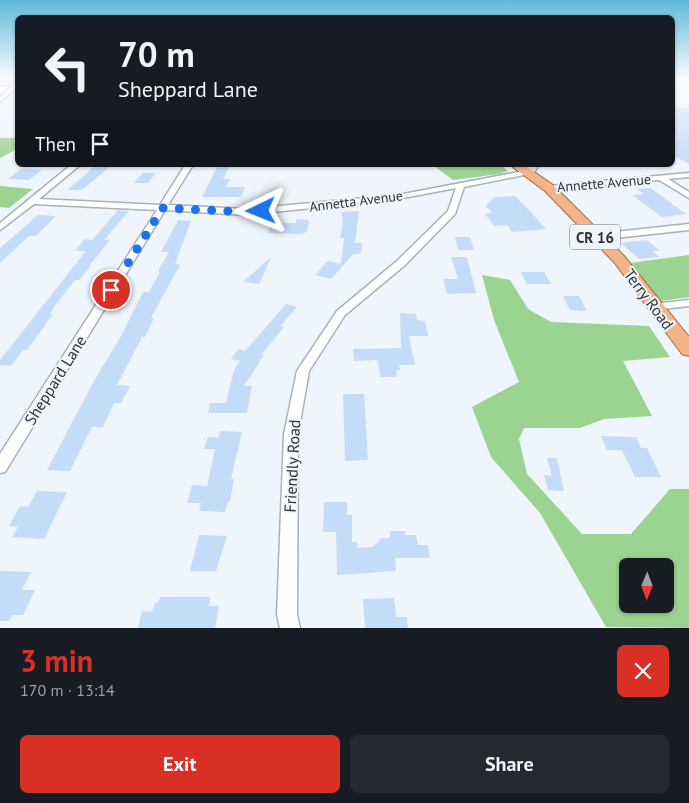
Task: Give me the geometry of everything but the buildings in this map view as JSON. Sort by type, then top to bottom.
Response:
[{"type":"main road","name":"Terry Road","points":[[532,169],[637,280],[654,307],[689,350]]},
{"type":"street","points":[[0,227],[74,167]]},
{"type":"street","name":"Sheppard Lane","points":[[0,467],[188,167]]},
{"type":"street","name":"Annetta Avenue","points":[[32,201],[245,212],[398,196],[461,185],[532,169]]},
{"type":"street","name":"Annette Avenue","points":[[549,188],[689,175]]},
{"type":"street","points":[[661,178],[689,196]]},
{"type":"street","name":"Friendly Road","points":[[290,628],[287,615],[291,434],[303,371],[341,313],[402,263],[452,212],[461,185]]},
{"type":"street","points":[[596,237],[689,227]]},
{"type":"street","points":[[654,307],[689,303]]},
{"type":"green space","points":[[0,138],[15,138],[15,150],[0,158]]},
{"type":"green space","points":[[436,167],[503,167],[508,171],[499,174],[453,180]]},
{"type":"green space","points":[[0,186],[33,189],[9,208],[0,207]]},
{"type":"green space","points":[[689,255],[689,297],[661,301],[630,263]]},
{"type":"green space","points":[[482,275],[510,280],[528,309],[551,322],[649,326],[670,357],[623,361],[652,416],[604,419],[580,428],[524,428],[519,439],[527,474],[582,534],[631,534],[670,489],[689,489],[689,628],[606,627],[540,513],[491,457],[472,407],[519,382],[494,320]]},
{"type":"route","points":[[111,290],[163,208],[261,211]]}]
